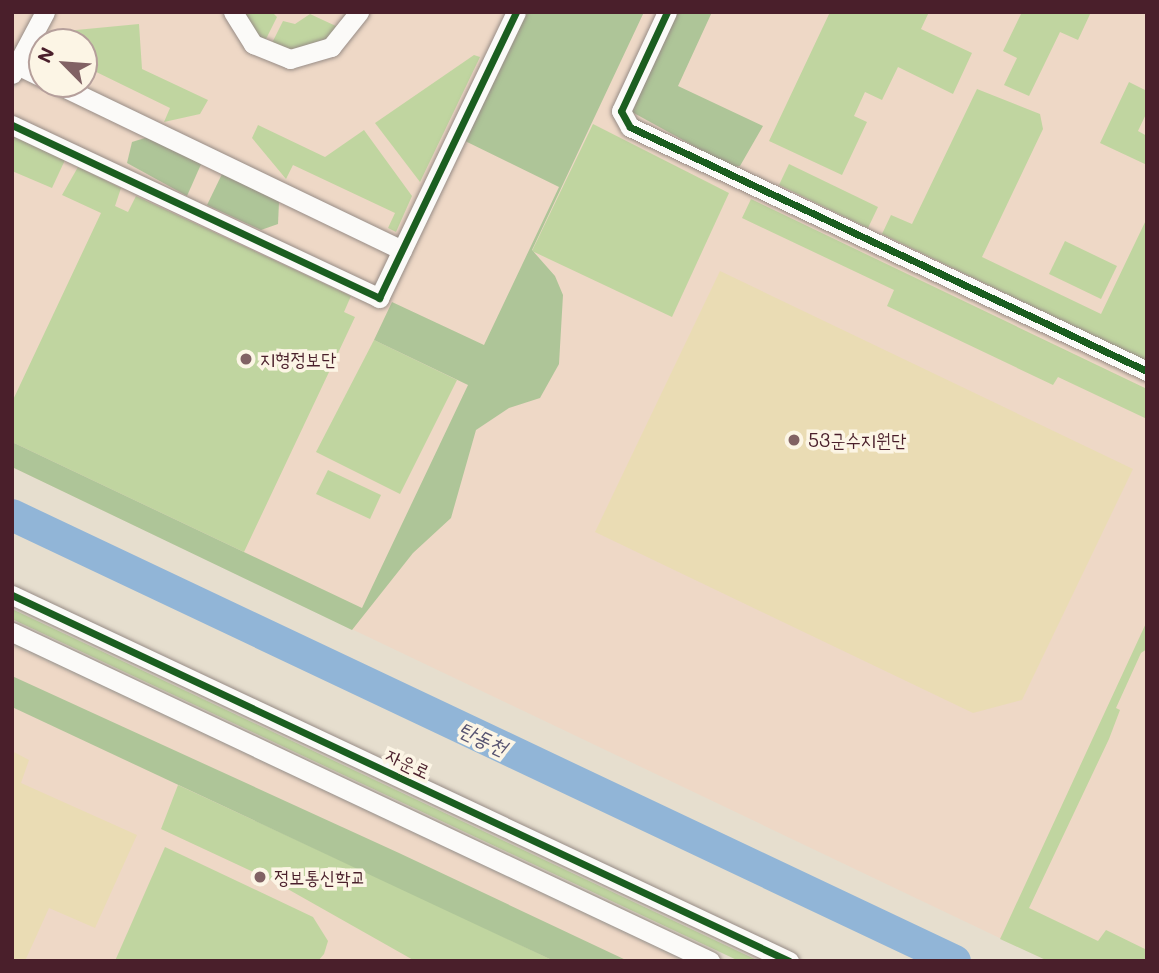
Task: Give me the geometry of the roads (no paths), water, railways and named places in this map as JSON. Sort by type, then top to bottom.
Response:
[{"type":"street","points":[[15,70],[45,12]]},
{"type":"street","points":[[233,12],[253,44],[290,59],[331,47],[359,12]]},
{"type":"street","points":[[12,125],[379,298],[516,12]]},
{"type":"street","points":[[667,12],[621,111],[630,127],[1147,371]]},
{"type":"street","points":[[86,98],[402,250]]},
{"type":"street","name":"자운로","points":[[12,595],[789,961]]},
{"type":"street","points":[[12,632],[710,961]]},
{"type":"waterway","name":"탄동천","points":[[12,515],[955,961]]},
{"type":"place","name":"지형정보단","points":[[246,359]]},
{"type":"place","name":"53군수지원단","points":[[794,440]]},
{"type":"place","name":"정보통신학교","points":[[260,877]]}]
